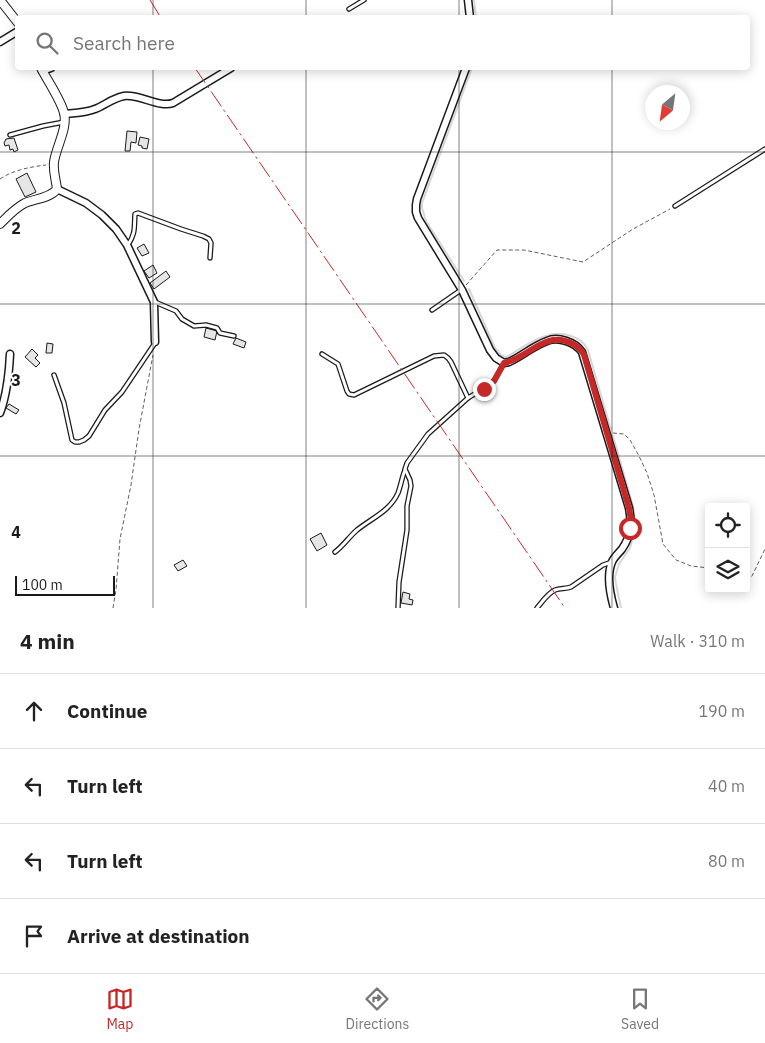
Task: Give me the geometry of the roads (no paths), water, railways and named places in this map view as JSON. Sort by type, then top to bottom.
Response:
[{"type":"street","points":[[0,0],[15,19]]},
{"type":"street","points":[[468,0],[470,15]]},
{"type":"street","points":[[0,42],[15,33]]},
{"type":"street","points":[[0,224],[18,207],[55,193],[57,189],[54,163],[65,118],[42,70]]},
{"type":"street","points":[[65,118],[96,109],[115,98],[124,96],[143,98],[168,105],[228,70]]},
{"type":"street","points":[[465,70],[416,205],[416,212],[422,226],[462,290],[490,350],[496,358],[504,363],[551,340],[566,341],[580,349],[584,355],[631,520],[630,533],[612,562],[609,577],[614,608]]},
{"type":"street","points":[[57,189],[86,203],[102,215],[116,229],[128,246],[154,302],[155,342]]},
{"type":"street","points":[[0,413],[5,401],[10,354]]},
{"type":"lane","points":[[350,9],[364,0]]},
{"type":"lane","points":[[10,135],[65,118]]},
{"type":"lane","points":[[675,206],[765,149]]},
{"type":"lane","points":[[128,246],[135,232],[135,214],[138,213],[206,237],[210,241],[210,258]]},
{"type":"lane","points":[[432,310],[462,290]]},
{"type":"lane","points":[[154,302],[176,311],[182,319],[194,326],[206,325],[217,328],[220,333],[234,336]]},
{"type":"lane","points":[[54,375],[64,403],[72,440],[80,442],[89,436],[105,410],[122,392],[155,342]]},
{"type":"lane","points":[[322,354],[338,364],[347,391],[349,394],[354,395],[434,356],[444,355],[451,362],[468,398]]},
{"type":"lane","points":[[335,552],[352,535],[384,512],[398,492],[407,463],[428,434],[468,398],[490,385],[504,363]]},
{"type":"lane","points":[[398,608],[399,582],[407,530],[407,506],[411,486],[406,469]]},
{"type":"lane","points":[[537,608],[555,590],[571,587],[603,565],[612,562]]},
{"type":"waterway","points":[[474,0],[476,15]]},
{"type":"waterway","points":[[464,281],[426,221],[422,203],[471,70]]},
{"type":"waterway","points":[[469,289],[495,348],[501,355],[506,357],[539,338],[555,334],[571,336],[583,343],[588,350],[611,430]]},
{"type":"waterway","points":[[613,436],[633,506],[636,527],[630,548],[619,564],[615,577],[621,608]]}]
